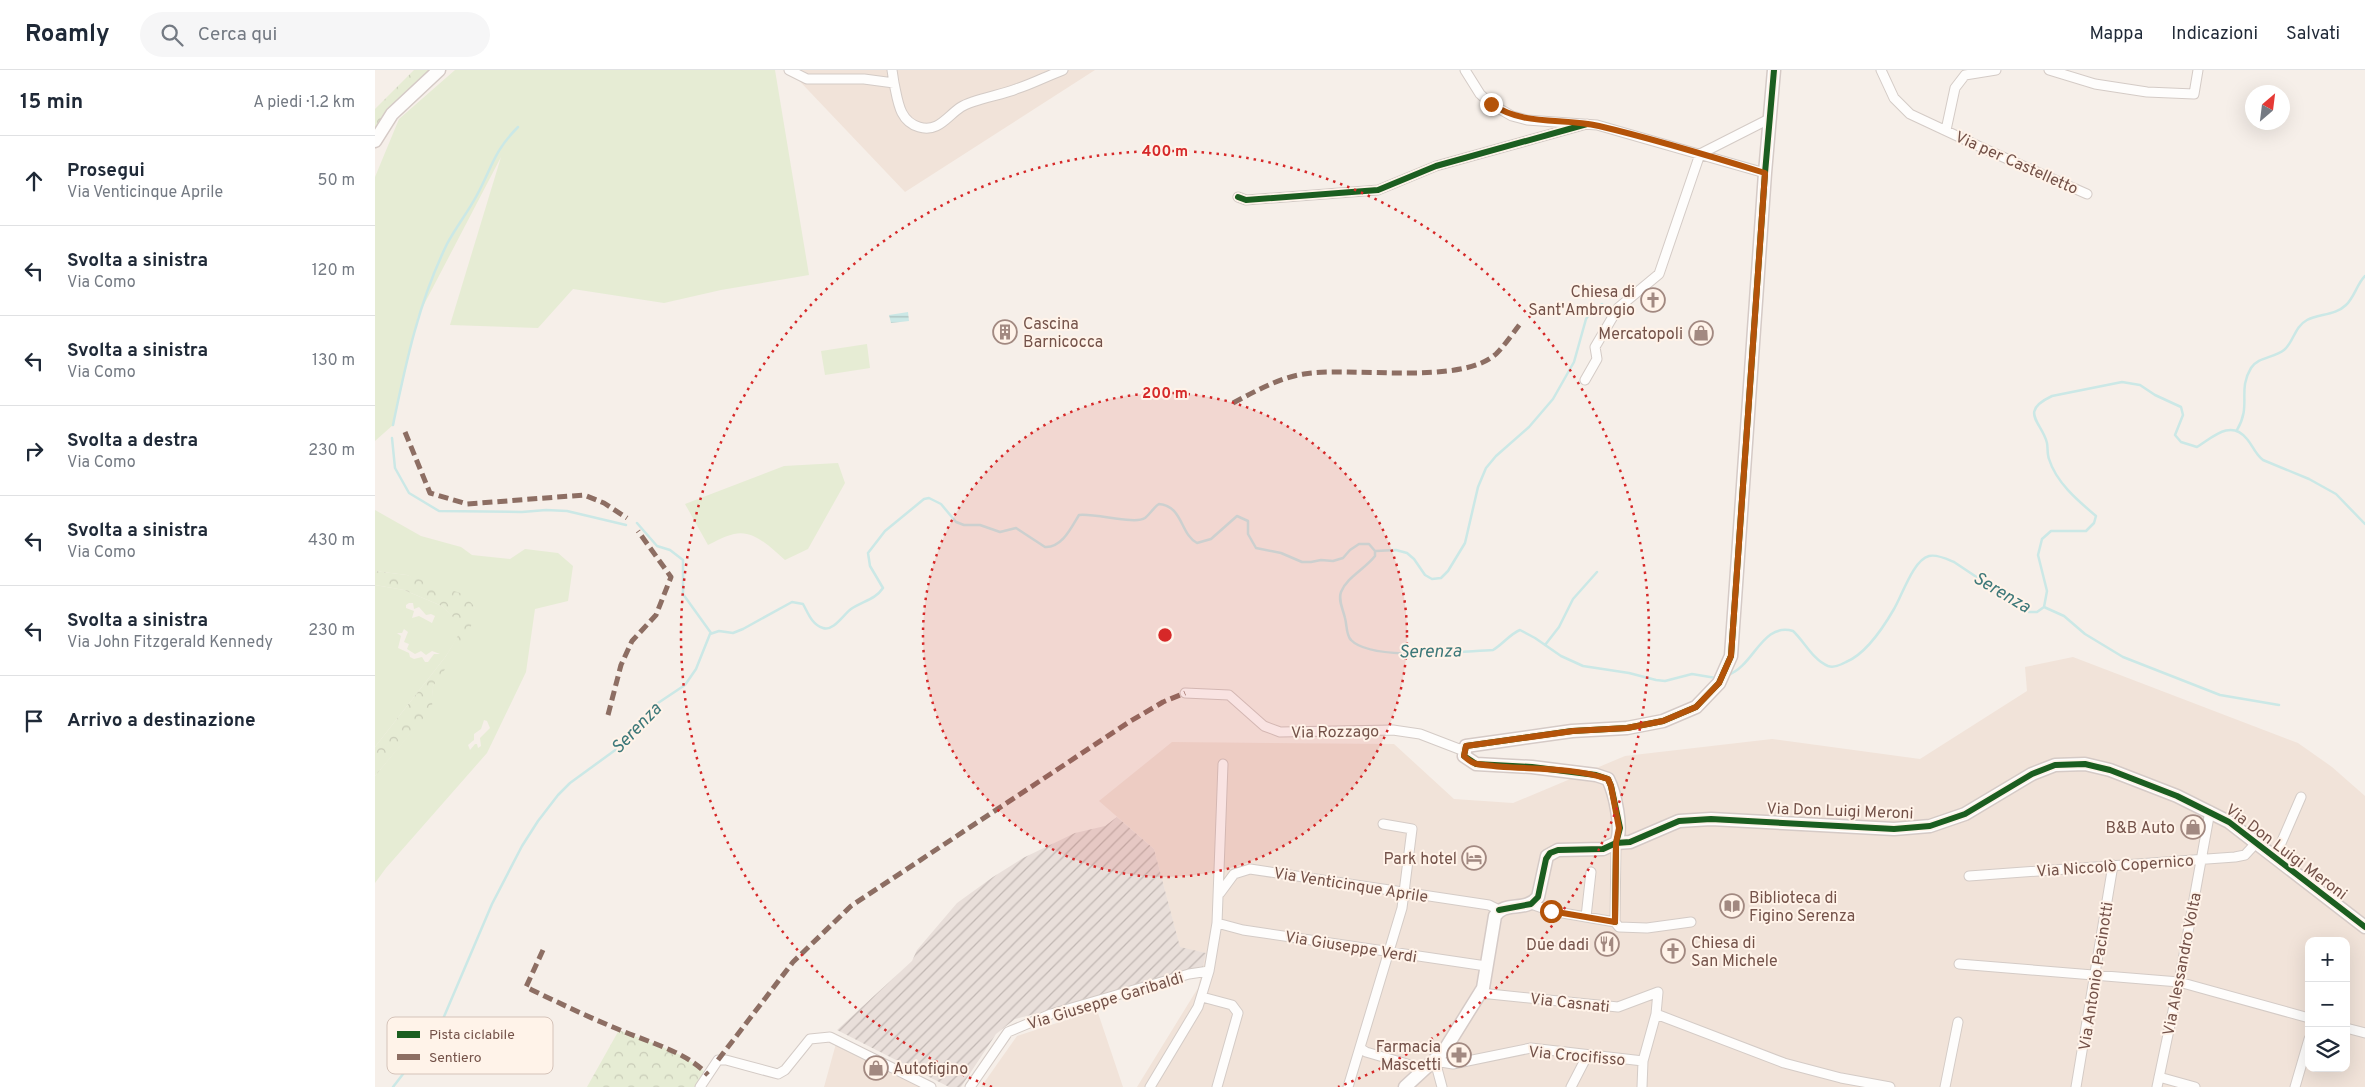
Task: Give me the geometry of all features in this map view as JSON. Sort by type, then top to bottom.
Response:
[{"type":"street","points":[[375,141],[392,114],[439,70]]},
{"type":"street","points":[[789,70],[807,79],[864,79],[894,83]]},
{"type":"street","points":[[891,70],[900,113],[909,123],[920,128],[931,129],[952,116],[961,106],[1017,89],[1063,70]]},
{"type":"street","points":[[1465,70],[1480,94],[1491,104],[1512,116],[1527,120],[1587,124],[1765,173]]},
{"type":"street","points":[[1691,922],[1647,928],[1619,927],[1615,922],[1616,843],[1619,828],[1608,779],[1596,775],[1532,766],[1476,764],[1464,756],[1466,746],[1573,731],[1627,728],[1663,721],[1696,707],[1719,683],[1731,656],[1765,173],[1775,70]]},
{"type":"street","name":"Via per Castelletto","points":[[1881,70],[1894,98],[1910,114],[2087,194]]},
{"type":"street","name":"Via per Castelletto","points":[[1946,130],[1955,88],[1965,75],[1996,70]]},
{"type":"street","points":[[2049,70],[2095,84],[2147,92],[2194,94],[2198,70]]},
{"type":"street","points":[[1585,380],[1597,360],[1595,346],[1618,308],[1659,274],[1700,154],[1771,118]]},
{"type":"street","points":[[1238,197],[1246,200],[1378,190],[1436,166],[1587,124]]},
{"type":"street","points":[[1750,129],[1769,138]]},
{"type":"street","name":"Via Rozzago","points":[[1185,693],[1229,695],[1264,726],[1280,732],[1393,730],[1420,734],[1459,749],[1465,748]]},
{"type":"street","points":[[1149,1087],[1199,1007],[1209,971],[1217,924],[1223,764]]},
{"type":"street","name":"Via Don Luigi Meroni","points":[[1531,904],[1538,896],[1546,859],[1550,853],[1558,850],[1603,849],[1616,843],[1630,842],[1679,822],[1711,819],[1894,829],[1930,826],[1965,814],[2032,774],[2055,765],[2085,764],[2110,770],[2210,811],[2275,857],[2365,927]]},
{"type":"street","points":[[2275,857],[2301,797]]},
{"type":"street","name":"Via Alessandro Volta","points":[[2157,1087],[2179,982],[2210,811]]},
{"type":"street","points":[[1348,1087],[1405,892],[1412,828],[1383,824]]},
{"type":"street","name":"Via Niccolò Copernico","points":[[1969,876],[2245,855],[2256,843]]},
{"type":"street","name":"Via Antonio Pacinotti","points":[[2077,1087],[2113,865]]},
{"type":"street","points":[[1220,866],[1250,869]]},
{"type":"street","name":"Via Venticinque Aprile","points":[[1217,900],[1222,888],[1234,874],[1250,869],[1489,905],[1499,910]]},
{"type":"street","points":[[1586,917],[1591,872]]},
{"type":"street","points":[[1405,1087],[1444,1051],[1483,988],[1495,916],[1499,910],[1531,904],[1551,911],[1615,922]]},
{"type":"street","name":"Via Giuseppe Verdi","points":[[1217,924],[1243,930],[1486,966]]},
{"type":"street","points":[[1959,964],[2096,977],[2179,982],[2305,1017]]},
{"type":"street","name":"Via Giuseppe Garibaldi","points":[[970,1087],[1008,1032],[1051,1014],[1189,974],[1209,971]]},
{"type":"street","name":"Via Casnati","points":[[1480,993],[1618,1007],[1659,992]]},
{"type":"street","name":"Via Crocifisso","points":[[1435,1061],[1453,1064],[1531,1048],[1643,1061],[1656,1014],[1659,992]]},
{"type":"street","points":[[1202,997],[1232,1005],[1238,1014],[1217,1087]]},
{"type":"street","points":[[1656,1014],[1785,1063],[1841,1078],[1889,1087]]},
{"type":"street","points":[[1945,1087],[1958,1022]]},
{"type":"street","points":[[2350,1029],[2365,1033]]},
{"type":"street","points":[[700,1087],[718,1060],[726,1060],[779,1074],[785,1070],[811,1039],[830,1037],[931,1087]]},
{"type":"street","points":[[1360,1048],[1366,1052],[1414,1066],[1422,1072]]},
{"type":"street","points":[[2295,1087],[2305,1053]]},
{"type":"street","points":[[1571,1087],[1586,1058],[1591,1055]]},
{"type":"street","points":[[1435,1061],[1442,1087]]},
{"type":"street","points":[[1641,1087],[1643,1061]]},
{"type":"street","points":[[2159,1076],[2195,1087]]},
{"type":"street","points":[[1845,1087],[1849,1078]]},
{"type":"shaded area","points":[[789,70],[1095,70],[905,192]]},
{"type":"shaded area","points":[[2073,657],[2298,743],[2332,767],[2365,796],[2365,1087],[1137,1087],[1198,988],[1206,953],[1180,948],[1154,849],[1099,801],[1172,742],[1394,744],[1454,799],[1513,803],[1625,756],[1772,739],[1920,759],[2027,691],[2025,667]]},
{"type":"shaded area","points":[[1117,817],[1154,849],[1180,947],[1206,953],[1202,971],[1015,1019],[996,1034],[961,1087],[949,1087],[837,1030],[912,961],[917,950],[957,903],[1023,858],[1075,833],[1105,826]]},
{"type":"shaded area","points":[[1097,1010],[1123,1087],[981,1087],[1017,1036]]},
{"type":"shaded area","points":[[837,1040],[920,1087],[824,1087]]},
{"type":"green space","points":[[414,70],[439,70],[375,141],[375,109]]},
{"type":"green space","points":[[455,70],[775,70],[809,275],[721,290],[664,303],[573,289],[538,328],[450,325],[501,157],[418,316],[393,425],[375,441],[375,177],[399,119]]},
{"type":"green space","points":[[867,344],[870,368],[825,375],[821,351]]},
{"type":"green space","points":[[838,463],[845,483],[808,549],[785,560],[768,545],[748,534],[731,535],[708,545],[685,504],[784,466]]},
{"type":"green space","points":[[375,510],[421,536],[461,547],[472,555],[510,559],[525,549],[558,553],[573,566],[568,601],[535,609],[526,672],[487,753],[375,883],[375,776],[431,708],[433,686],[448,663],[475,607],[407,575],[375,571]],"holes":[[[484,720],[487,721],[490,728],[480,738],[481,746],[478,748],[477,744],[475,744],[470,750],[468,745],[474,740],[474,734],[481,729]]]},
{"type":"green space","points":[[375,571],[407,575],[463,594],[475,607],[469,636],[433,686],[432,708],[375,776],[375,747],[446,656],[463,627],[442,606],[404,590],[375,585]]},
{"type":"green space","points":[[375,585],[404,590],[442,606],[464,627],[446,656],[375,747]],"holes":[[[413,603],[414,609],[419,607],[426,615],[431,614],[435,616],[432,623],[419,616],[412,618],[414,611],[406,608],[406,605]],[[404,629],[408,632],[404,642],[409,644],[407,649],[415,654],[421,651],[426,655],[432,651],[440,654],[434,654],[428,662],[425,662],[422,657],[414,659],[410,657],[409,653],[398,648],[401,636],[397,633],[402,633]]]},
{"type":"green space","points":[[619,1030],[678,1054],[708,1075],[700,1087],[587,1087]]},
{"type":"water","points":[[908,312],[909,321],[891,323],[889,315]]},
{"type":"waterway","points":[[393,425],[414,332],[437,266],[447,244],[477,195],[498,152],[518,127]]},
{"type":"waterway","points":[[2237,430],[2244,413],[2244,391],[2247,376],[2254,364],[2284,350],[2299,327],[2307,320],[2332,313],[2346,305],[2365,276]]},
{"type":"waterway","points":[[1376,551],[1396,550],[1407,553],[1414,559],[1425,575],[1432,579],[1441,578],[1448,571],[1465,543],[1478,487],[1486,468],[1496,456],[1529,427],[1553,399],[1574,362],[1586,319],[1591,312],[1602,304]]},
{"type":"waterway","name":"Serenza","points":[[1728,675],[1745,663],[1773,633],[1782,630],[1793,631],[1813,655],[1828,666],[1837,666],[1853,658],[1867,647],[1879,632],[1894,609],[1913,571],[1923,559],[1929,556],[1939,556],[1954,562],[2029,612],[2037,612],[2044,607],[2047,591],[2038,555],[2042,539],[2051,531],[2086,531],[2094,523],[2096,516],[2062,483],[2049,459],[2047,443],[2034,412],[2036,407],[2052,396],[2122,382],[2140,385],[2155,395],[2181,407],[2183,415],[2175,435],[2181,442],[2197,447],[2222,432],[2235,430],[2247,439],[2263,460],[2309,479],[2336,494],[2365,524]]},
{"type":"waterway","points":[[392,438],[395,468],[409,493],[439,511],[567,511],[626,525]]},
{"type":"waterway","name":"Serenza","points":[[444,1017],[492,904],[522,846],[558,795],[570,783],[629,740],[652,707],[685,685],[696,669],[710,634],[719,631],[733,633],[792,602],[803,604],[813,621],[827,629],[855,606],[880,592],[883,588],[870,566],[868,553],[885,531],[924,499],[929,498],[941,504],[956,522],[964,525],[980,525],[1000,532],[1016,528],[1045,547],[1061,541],[1079,515],[1140,520],[1145,518],[1159,504],[1173,510],[1191,539],[1197,543],[1211,539],[1237,516],[1248,521],[1248,534],[1256,548],[1281,553],[1302,562],[1333,561],[1343,558],[1359,544],[1369,544],[1375,551],[1375,556],[1347,582],[1340,595],[1348,635],[1351,640],[1362,647],[1378,651],[1419,654],[1493,650],[1520,630],[1561,656],[1583,666],[1665,681],[1692,674],[1716,678]]},
{"type":"waterway","points":[[637,523],[657,546],[670,550],[683,560],[683,594],[711,633]]},
{"type":"waterway","points":[[1545,645],[1559,627],[1573,599],[1597,572]]},
{"type":"waterway","points":[[2044,607],[2064,616],[2085,634],[2123,657],[2220,695],[2279,705]]},
{"type":"waterway","name":"Serenza","points":[[393,1087],[403,1074]]},
{"type":"marked path","points":[[1233,403],[1276,382],[1304,374],[1324,372],[1432,372],[1458,370],[1480,364],[1496,354],[1520,324]]},
{"type":"marked path","points":[[405,432],[430,493],[467,504],[584,495],[604,503],[627,518]]},
{"type":"marked path","points":[[608,715],[621,665],[632,641],[656,615],[671,577],[638,531]]},
{"type":"marked path","points":[[718,1060],[793,962],[851,906],[1129,722],[1163,702],[1185,693]]},
{"type":"marked path","points":[[543,950],[526,987],[596,1020],[667,1048],[689,1060],[708,1075]]},
{"type":"cycle path","points":[[1615,922],[1616,843],[1620,828],[1608,779],[1596,775],[1532,767],[1476,764],[1464,756],[1466,746],[1572,731],[1627,728],[1663,721],[1696,707],[1719,683],[1731,656],[1774,70]]},
{"type":"cycle path","points":[[1238,197],[1246,200],[1378,190],[1436,166],[1587,124]]},
{"type":"cycle path","points":[[1499,910],[1531,904],[1538,897],[1546,859],[1550,853],[1558,850],[1603,849],[1616,843],[1630,842],[1679,821],[1711,819],[1894,829],[1930,826],[1965,814],[2032,774],[2055,765],[2085,764],[2110,770],[2177,796],[2229,822],[2365,927]]},
{"type":"place","name":"Chiesa di Sant'Ambrogio","points":[[1653,300]]},
{"type":"place","name":"Cascina Barnicocca","points":[[1005,332]]},
{"type":"place","name":"Mercatopoli","points":[[1701,333]]},
{"type":"place","name":"B&B Auto","points":[[2193,827]]},
{"type":"place","name":"Park hotel","points":[[1474,858]]},
{"type":"place","name":"Biblioteca di Figino Serenza","points":[[1732,906]]},
{"type":"place","name":"Due dadi","points":[[1607,944]]},
{"type":"place","name":"Chiesa di San Michele","points":[[1673,951]]},
{"type":"place","name":"Farmacia Mascetti","points":[[1459,1055]]},
{"type":"place","name":"Autofigino","points":[[876,1068]]},
{"type":"route","points":[[1491,104],[1512,116],[1527,120],[1565,121],[1597,125],[1765,173],[1731,656],[1719,683],[1696,707],[1663,721],[1627,728],[1573,731],[1466,746],[1464,750],[1464,756],[1468,761],[1476,764],[1532,766],[1596,775],[1608,779],[1619,828],[1619,838],[1616,843],[1615,922],[1551,911]]}]
